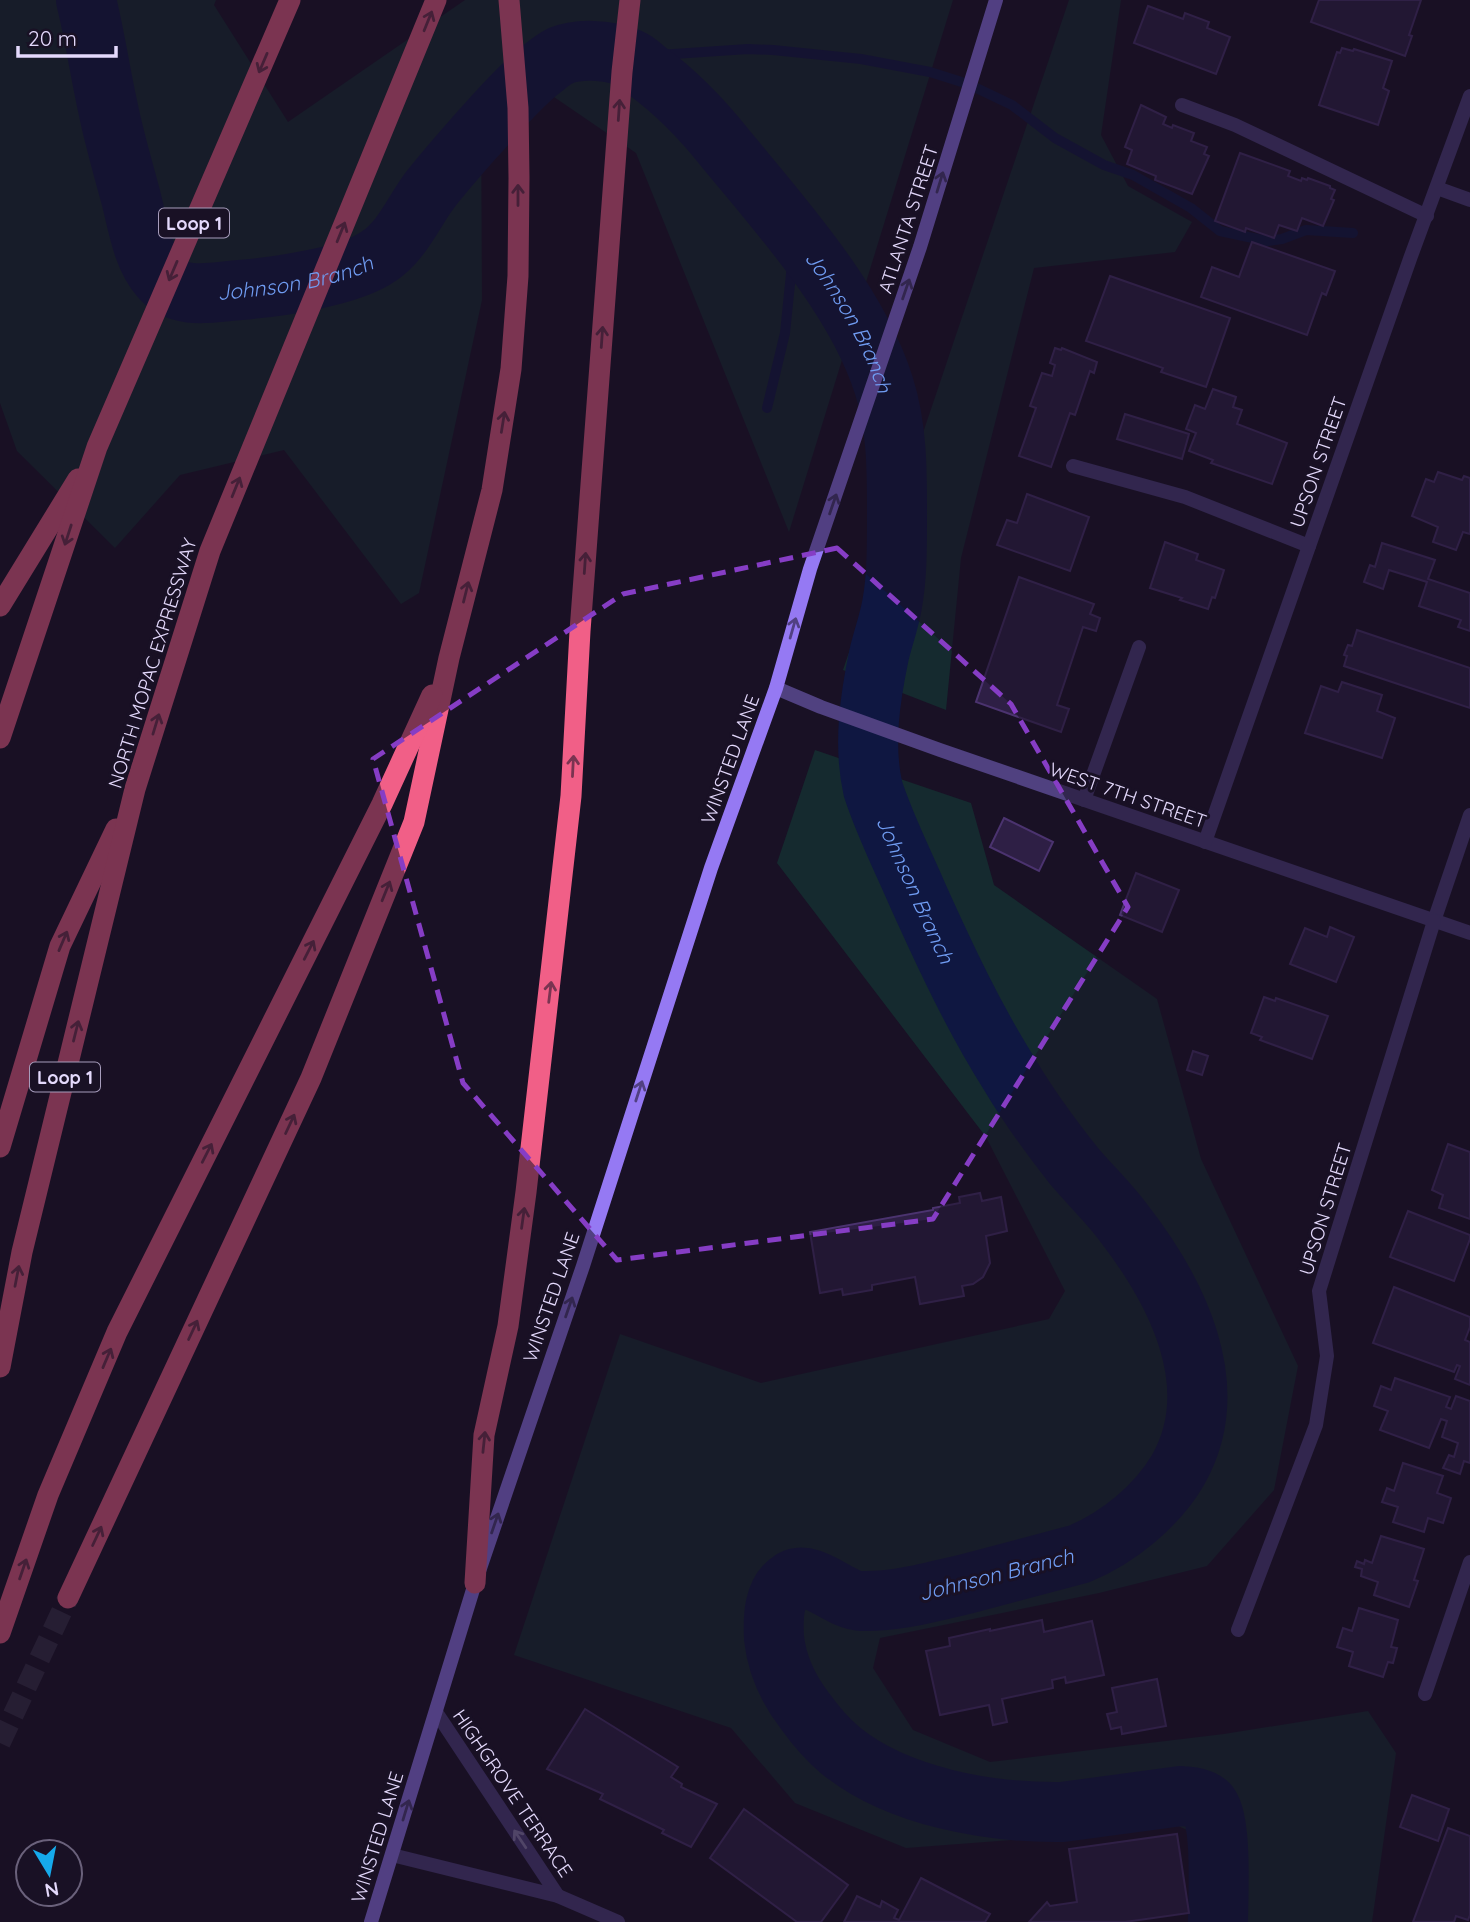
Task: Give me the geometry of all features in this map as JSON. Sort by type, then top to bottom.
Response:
[{"type":"highway","name":"Loop 1","points":[[0,738],[97,447],[290,0]]},
{"type":"highway","name":"NORTH MOPAC EXPRESSWAY","points":[[0,1367],[22,1252],[135,789],[210,551],[436,0]]},
{"type":"highway","points":[[68,1598],[312,1078],[414,822],[449,659],[492,489],[511,369],[518,276],[518,108],[509,0]]},
{"type":"highway","points":[[475,1583],[484,1435],[510,1312],[558,924],[571,796],[580,631],[622,72],[630,0]]},
{"type":"highway","points":[[0,606],[97,447]]},
{"type":"highway","points":[[0,1633],[48,1495],[117,1332],[382,804],[449,659]]},
{"type":"highway","points":[[0,1147],[60,946],[135,789]]},
{"type":"main road","name":"ATLANTA STREET","points":[[776,688],[810,569],[920,247],[996,0]]},
{"type":"main road","name":"WINSTED LANE","points":[[371,1922],[475,1583],[583,1266],[711,868],[776,688]]},
{"type":"street","name":"UPSON STREET","points":[[1205,842],[1470,96]]},
{"type":"street","points":[[1182,105],[1235,125],[1427,216]]},
{"type":"street","points":[[1437,188],[1470,200]]},
{"type":"street","points":[[1073,466],[1185,497],[1309,546]]},
{"type":"street","points":[[1084,800],[1139,648]]},
{"type":"street","name":"WEST 7TH STREET","points":[[776,688],[821,708],[1470,933]]},
{"type":"street","name":"UPSON STREET","points":[[1238,1630],[1316,1426],[1327,1356],[1319,1292],[1470,814]]},
{"type":"street","points":[[1425,1695],[1470,1562]]},
{"type":"street","name":"HIGHGROVE TERRACE","points":[[436,1712],[558,1896]]},
{"type":"street","name":"HIGHGROVE TERRACE","points":[[393,1855],[558,1896],[618,1922]]},
{"type":"highlighted area","points":[[837,548],[1011,704],[1128,907],[933,1219],[617,1260],[463,1083],[373,759],[623,594]]},
{"type":"green space","points":[[0,0],[216,0],[214,5],[288,122],[465,0],[953,0],[789,532],[636,153],[554,97],[481,110],[482,300],[419,593],[401,604],[284,450],[180,475],[115,548],[17,451],[0,403]]},
{"type":"green space","points":[[1069,0],[1121,0],[1101,135],[1128,186],[1192,222],[1175,252],[1034,268],[961,558],[946,710],[843,670]]},
{"type":"green space","points":[[815,750],[971,803],[994,885],[1157,999],[1201,1159],[1298,1366],[1274,1490],[1207,1566],[1099,1593],[880,1638],[873,1668],[913,1730],[990,1762],[1224,1734],[1368,1711],[1396,1753],[1372,1922],[1200,1922],[1198,1863],[1189,1831],[1168,1821],[1024,1839],[906,1848],[795,1803],[731,1728],[514,1655],[620,1334],[761,1383],[1049,1319],[1065,1291],[986,1137],[777,863]]},
{"type":"building","points":[[1319,0],[1421,0],[1405,56],[1311,22]]},
{"type":"building","points":[[1148,6],[1183,19],[1185,13],[1209,22],[1207,28],[1230,37],[1216,74],[1134,43]]},
{"type":"building","points":[[1342,48],[1392,61],[1383,88],[1389,91],[1378,125],[1319,105],[1337,52],[1340,53]]},
{"type":"building","points":[[1141,105],[1166,117],[1163,124],[1194,133],[1191,141],[1207,147],[1204,154],[1209,156],[1192,194],[1155,180],[1156,176],[1127,164],[1132,150],[1125,147]]},
{"type":"building","points":[[1240,153],[1290,171],[1288,176],[1301,181],[1302,178],[1308,178],[1335,190],[1331,199],[1334,200],[1323,226],[1302,218],[1297,231],[1279,225],[1274,238],[1246,228],[1245,232],[1215,221]]},
{"type":"building","points":[[1252,242],[1335,271],[1326,295],[1322,293],[1307,335],[1201,297],[1212,267],[1239,277]]},
{"type":"building","points":[[1110,276],[1230,318],[1206,387],[1161,372],[1163,368],[1086,341]]},
{"type":"building","points":[[1055,348],[1062,348],[1097,362],[1094,373],[1090,371],[1075,415],[1070,413],[1051,467],[1019,456],[1036,408],[1030,406],[1042,373],[1052,376],[1055,365],[1050,363]]},
{"type":"building","points":[[1213,389],[1236,397],[1233,407],[1242,410],[1237,424],[1287,443],[1272,484],[1211,463],[1213,460],[1189,451],[1196,433],[1186,429],[1195,405],[1205,409]]},
{"type":"building","points":[[1125,414],[1189,434],[1182,459],[1117,439]]},
{"type":"building","points":[[1438,472],[1462,480],[1464,476],[1470,478],[1470,534],[1463,532],[1456,550],[1433,542],[1438,527],[1412,516],[1426,479],[1434,482]]},
{"type":"building","points":[[1027,494],[1089,517],[1070,571],[997,545],[1007,520],[1017,523]]},
{"type":"building","points":[[1165,542],[1198,554],[1196,560],[1224,570],[1215,598],[1212,597],[1208,609],[1150,588]]},
{"type":"building","points":[[1382,543],[1435,560],[1428,579],[1470,593],[1470,631],[1458,627],[1461,620],[1419,606],[1427,582],[1389,570],[1383,589],[1364,582],[1370,565],[1375,567]]},
{"type":"building","points":[[1019,577],[1094,604],[1090,614],[1100,618],[1096,631],[1083,627],[1057,705],[1069,709],[1061,732],[976,702]]},
{"type":"building","points":[[1357,630],[1470,668],[1470,708],[1344,666],[1347,656],[1344,655],[1348,645],[1352,646]]},
{"type":"building","points":[[1342,682],[1382,695],[1377,711],[1395,718],[1382,758],[1305,733],[1321,686],[1338,692]]},
{"type":"building","points":[[1004,818],[1053,842],[1039,871],[990,847]]},
{"type":"building","points":[[1136,873],[1179,890],[1162,932],[1120,915]]},
{"type":"building","points":[[1330,927],[1354,937],[1336,982],[1290,964],[1305,928],[1327,937]]},
{"type":"building","points":[[1264,997],[1275,1001],[1276,998],[1328,1016],[1312,1059],[1260,1040],[1262,1037],[1251,1033]]},
{"type":"building","points":[[1193,1051],[1208,1056],[1202,1075],[1187,1070]]},
{"type":"building","points":[[1448,1144],[1470,1152],[1470,1219],[1439,1208],[1443,1195],[1432,1190]]},
{"type":"building","points":[[980,1193],[982,1201],[1001,1197],[1007,1231],[986,1236],[990,1263],[983,1277],[973,1284],[962,1286],[964,1296],[920,1304],[915,1277],[872,1285],[872,1290],[843,1295],[842,1289],[820,1293],[810,1232],[933,1210],[960,1203],[959,1197]]},
{"type":"building","points":[[1408,1211],[1470,1235],[1454,1281],[1390,1257]]},
{"type":"building","points":[[1394,1287],[1470,1317],[1470,1327],[1465,1340],[1470,1342],[1470,1385],[1455,1379],[1460,1366],[1457,1365],[1454,1372],[1373,1343]]},
{"type":"building","points":[[1395,1378],[1450,1397],[1446,1407],[1451,1409],[1456,1396],[1470,1401],[1470,1463],[1464,1461],[1460,1474],[1443,1468],[1449,1455],[1454,1457],[1458,1443],[1442,1437],[1447,1421],[1441,1419],[1429,1448],[1380,1430],[1388,1411],[1374,1406],[1381,1386],[1391,1390]]},
{"type":"building","points":[[1403,1463],[1443,1476],[1437,1493],[1451,1498],[1443,1523],[1428,1518],[1424,1532],[1393,1522],[1398,1507],[1382,1502],[1387,1488],[1394,1491]]},
{"type":"building","points":[[1381,1536],[1424,1549],[1414,1580],[1418,1581],[1409,1607],[1374,1595],[1378,1582],[1361,1576],[1362,1569],[1355,1567],[1357,1561],[1372,1563]]},
{"type":"building","points":[[1359,1608],[1398,1620],[1391,1647],[1397,1648],[1393,1663],[1388,1662],[1383,1677],[1349,1666],[1353,1652],[1337,1647],[1343,1628],[1352,1631]]},
{"type":"building","points":[[1042,1620],[1044,1632],[1092,1621],[1104,1675],[1066,1683],[1065,1677],[1052,1680],[1053,1688],[1002,1699],[1007,1722],[993,1725],[989,1705],[940,1715],[926,1651],[950,1646],[949,1638]]},
{"type":"building","points":[[1157,1679],[1166,1726],[1122,1734],[1121,1727],[1111,1729],[1107,1714],[1117,1712],[1112,1688]]},
{"type":"building","points":[[585,1709],[678,1767],[671,1777],[682,1784],[681,1787],[717,1804],[691,1847],[662,1833],[664,1830],[600,1799],[603,1794],[547,1769]]},
{"type":"building","points":[[1412,1795],[1449,1809],[1438,1841],[1400,1827]]},
{"type":"building","points":[[744,1809],[848,1885],[821,1922],[797,1922],[710,1858]]},
{"type":"building","points":[[1448,1828],[1470,1836],[1470,1915],[1468,1920],[1456,1916],[1454,1922],[1413,1922]]},
{"type":"building","points":[[1177,1834],[1189,1913],[1125,1922],[1029,1922],[1047,1902],[1050,1906],[1077,1902],[1069,1849]]},
{"type":"building","points":[[921,1878],[990,1914],[985,1922],[844,1922],[857,1896],[880,1907],[882,1901],[898,1910],[894,1918],[899,1920]]},
{"type":"waterway","name":"Johnson Branch","points":[[86,0],[110,119],[141,240],[154,269],[168,285],[177,289],[208,293],[312,280],[350,270],[379,256],[394,242],[441,177],[513,95],[560,56],[593,51],[632,59],[689,107],[793,231],[856,322],[872,354],[889,403],[897,470],[895,584],[879,655],[869,722],[868,756],[873,789],[939,942],[972,1010],[997,1053],[1049,1133],[1123,1222],[1161,1278],[1188,1340],[1196,1373],[1197,1405],[1192,1438],[1178,1470],[1148,1508],[1108,1539],[1079,1554],[966,1584],[888,1600],[861,1601],[844,1596],[808,1578],[792,1580],[781,1591],[776,1606],[774,1638],[778,1658],[793,1694],[830,1741],[863,1766],[916,1791],[975,1805],[1034,1812],[1062,1812],[1181,1796],[1204,1801],[1212,1811],[1218,1840],[1218,1922]]},
{"type":"waterway","points":[[629,57],[748,49],[773,50],[861,59],[930,72],[968,84],[1012,105],[1055,138],[1104,165],[1133,175],[1191,208],[1220,231],[1267,241],[1282,239],[1306,230],[1353,233]]},
{"type":"waterway","points":[[767,408],[785,333],[795,235]]},
{"type":"tunnel","points":[[0,1743],[68,1598]]}]
